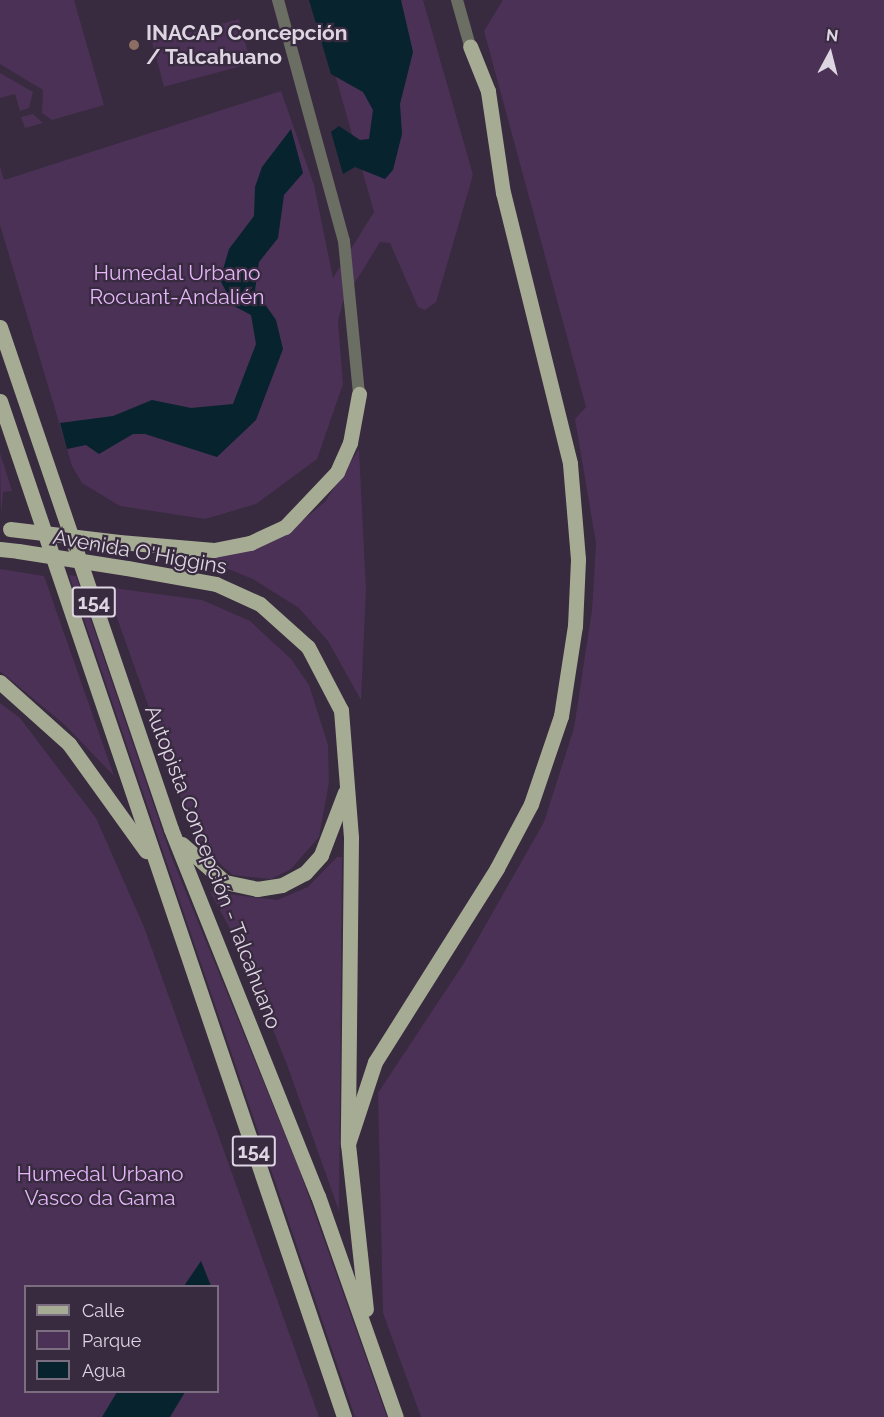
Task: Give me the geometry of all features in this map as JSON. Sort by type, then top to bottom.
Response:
[{"type":"main road","points":[[348,1143],[375,1062],[497,868],[531,804],[561,716],[575,626],[578,559],[570,463],[503,193],[486,83],[470,46]]},
{"type":"main road","name":"Autopista Concepción - Talcahuano","points":[[0,327],[171,829],[371,1345],[396,1417]]},
{"type":"main road","points":[[5,529],[214,550],[250,543],[285,527],[318,498],[345,458],[359,394]]},
{"type":"main road","name":"154","points":[[0,401],[344,1417]]},
{"type":"main road","name":"Avenida O'Higgins","points":[[0,549],[216,584],[260,604],[286,623],[313,654],[335,693],[348,762]]},
{"type":"main road","points":[[0,682],[52,726],[91,770],[165,885]]},
{"type":"main road","points":[[348,762],[348,1143],[371,1345]]},
{"type":"main road","points":[[171,829],[196,861],[225,882],[257,889],[291,882],[310,868],[330,838],[348,762]]},
{"type":"street","points":[[278,0],[344,241],[359,394]]},
{"type":"street","points":[[457,0],[470,46]]},
{"type":"green space","points":[[0,0],[74,0],[104,105],[52,120],[42,113],[43,90],[0,64]]},
{"type":"green space","name":"Humedal Urbano Rocuant-Andalién","points":[[314,0],[423,0],[473,175],[436,302],[425,310],[418,307],[390,243],[380,242],[343,302],[338,321],[343,384],[317,459],[256,504],[205,519],[120,506],[82,483],[72,466],[0,225],[0,167],[4,180],[281,91],[314,185],[333,278],[374,212]]},
{"type":"green space","points":[[503,0],[884,0],[884,1417],[421,1417],[383,1313],[378,1093],[464,963],[544,822],[574,728],[592,610],[596,543],[575,419],[586,407],[484,31]]},
{"type":"green space","points":[[239,19],[251,63],[164,87],[152,42]]},
{"type":"green space","points":[[0,73],[33,92],[29,108],[20,111],[15,94],[0,98]]},
{"type":"green space","points":[[33,114],[43,123],[25,128],[21,117]]},
{"type":"green space","points":[[359,449],[366,589],[361,700],[328,641],[299,608],[253,579],[201,558],[258,548],[283,536],[325,502]]},
{"type":"green space","points":[[0,453],[12,491],[3,492],[1,516]]},
{"type":"green space","points":[[0,569],[44,576],[114,776],[65,725],[0,671]]},
{"type":"green space","points":[[69,575],[76,576],[170,853],[299,1169],[387,1417],[355,1417]]},
{"type":"green space","points":[[106,587],[202,600],[250,621],[291,659],[309,685],[328,745],[329,782],[319,837],[291,869],[271,879],[233,875],[205,851],[189,820]]},
{"type":"green space","name":"Humedal Urbano Vasco da Gama","points":[[0,703],[20,718],[96,818],[144,927],[319,1417],[0,1417]]},
{"type":"green space","points":[[337,857],[342,857],[339,1211],[286,1062],[239,945],[210,892],[277,900],[308,887]]},
{"type":"water","points":[[309,0],[401,0],[413,52],[400,104],[402,134],[393,170],[385,179],[355,167],[343,174],[331,132],[339,126],[360,140],[369,139],[373,110],[363,92],[331,74]]},
{"type":"water","points":[[291,129],[303,173],[284,195],[278,238],[259,262],[255,290],[276,320],[283,349],[256,420],[217,457],[145,434],[133,434],[99,454],[86,445],[67,449],[60,423],[113,416],[152,400],[191,408],[233,404],[256,344],[251,315],[234,306],[220,280],[229,249],[254,216],[255,187],[262,167]]},
{"type":"water","points":[[201,1261],[211,1285],[185,1285]]},
{"type":"water","points":[[116,1393],[184,1393],[170,1417],[102,1417]]},
{"type":"place","name":"INACAP Concepción / Talcahuano","points":[[134,45]]}]
